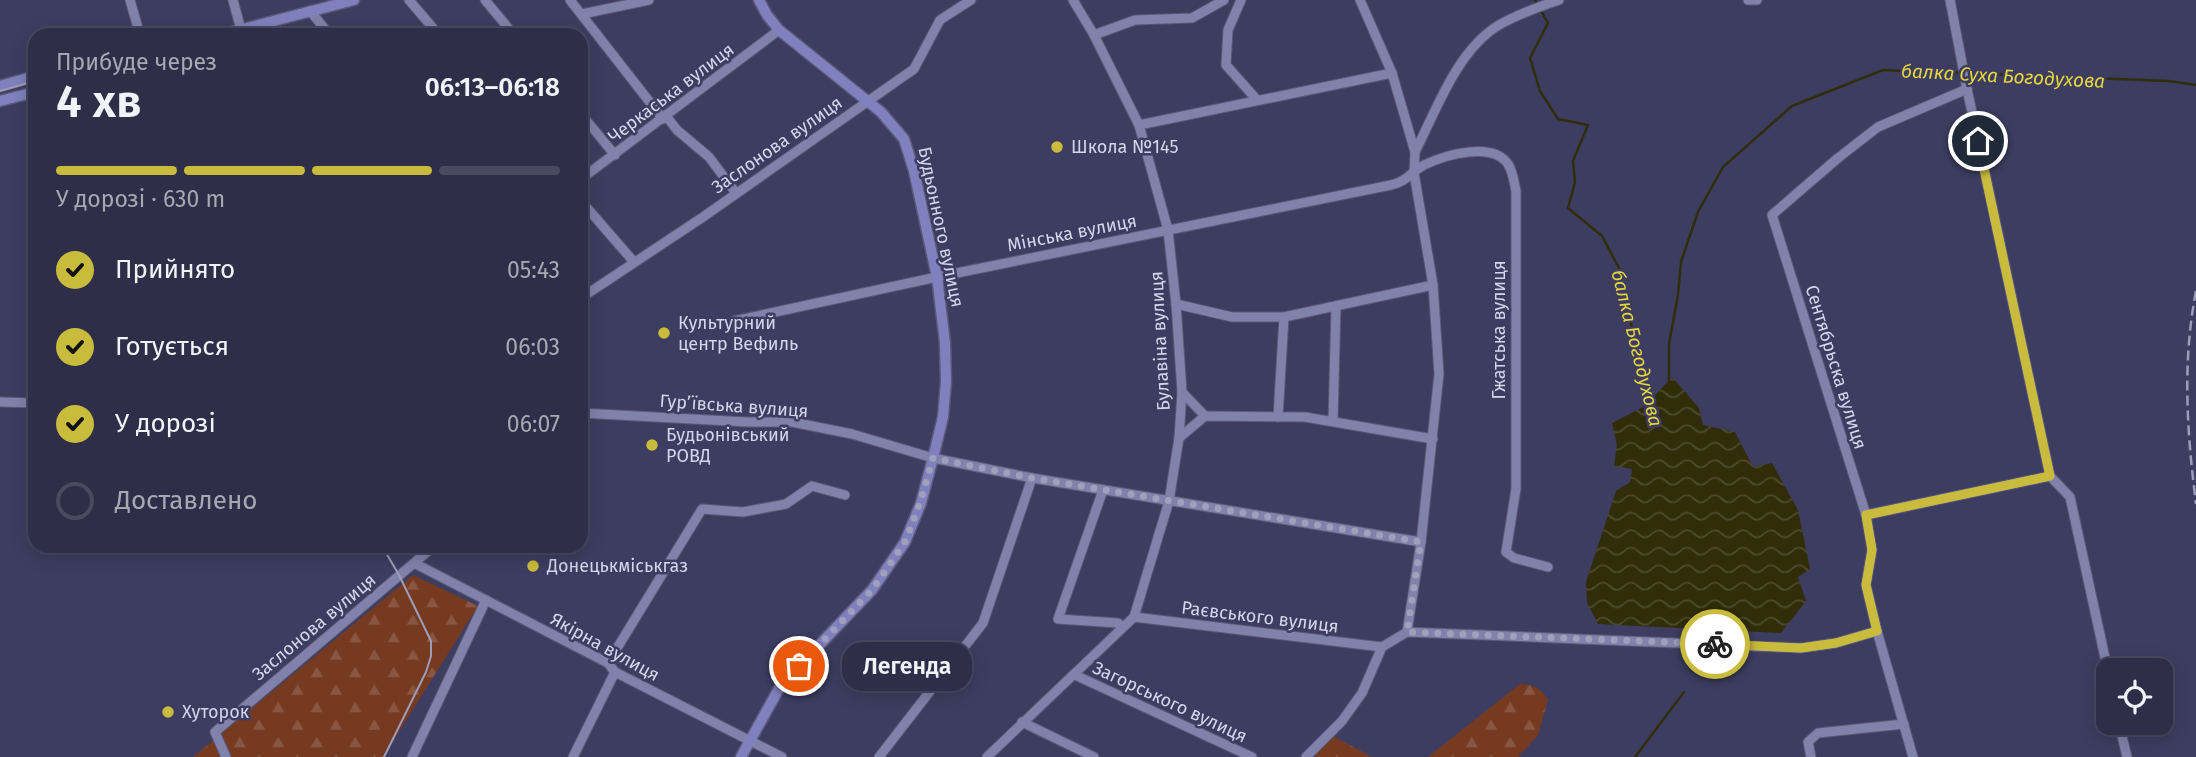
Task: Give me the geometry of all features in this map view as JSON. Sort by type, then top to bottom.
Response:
[{"type":"main road","points":[[249,28],[310,12],[332,3],[354,0]]},
{"type":"main road","name":"Будьонного вулиця","points":[[741,757],[781,685],[872,590],[905,542],[933,458],[943,417],[946,382],[945,343],[937,277],[914,171],[904,139],[881,112],[779,30],[766,15],[759,0]]},
{"type":"main road","points":[[0,86],[28,78]]},
{"type":"main road","points":[[0,101],[28,94]]},
{"type":"street","points":[[130,0],[137,28]]},
{"type":"street","points":[[233,0],[240,28]]},
{"type":"street","points":[[409,0],[433,28]]},
{"type":"street","points":[[485,0],[508,28]]},
{"type":"street","points":[[570,0],[665,118],[709,157],[736,193]]},
{"type":"street","points":[[582,14],[649,0]]},
{"type":"street","name":"Заслонова вулиця","points":[[588,293],[914,69],[940,20],[971,0]]},
{"type":"street","name":"Булавіна вулиця","points":[[1073,0],[1139,125],[1168,230],[1176,304],[1182,393],[1179,438],[1168,501],[1134,617]]},
{"type":"street","points":[[1094,36],[1135,20],[1192,18],[1224,0]]},
{"type":"street","points":[[1241,0],[1228,30],[1226,65],[1256,100]]},
{"type":"street","points":[[1360,0],[1392,73],[1415,152],[1414,173],[1433,285],[1439,374],[1421,542],[1407,632]]},
{"type":"street","points":[[1415,152],[1451,81],[1473,47],[1496,27],[1525,12],[1559,0]]},
{"type":"street","points":[[1748,0],[1757,0]]},
{"type":"street","points":[[1950,0],[1960,58],[2050,476],[2070,497],[2105,658]]},
{"type":"street","points":[[310,12],[324,28]]},
{"type":"street","name":"Черкаська вулиця","points":[[588,174],[779,30]]},
{"type":"street","points":[[1139,125],[1392,73]]},
{"type":"street","name":"Сентябрьска вулиця","points":[[1913,757],[1866,585],[1872,550],[1866,515],[1772,215],[1878,127],[1967,89]]},
{"type":"street","points":[[588,122],[615,155]]},
{"type":"street","name":"Гжатська вулиця","points":[[1414,173],[1423,166],[1472,151],[1497,155],[1507,162],[1512,172],[1516,191],[1516,489],[1506,552],[1514,558],[1548,567]]},
{"type":"street","name":"Мінська вулиця","points":[[734,321],[1391,185],[1406,180],[1414,173]]},
{"type":"street","points":[[588,209],[634,262]]},
{"type":"street","points":[[1176,304],[1232,317],[1284,317],[1433,285]]},
{"type":"street","points":[[1333,421],[1336,306]]},
{"type":"street","points":[[1278,417],[1284,317]]},
{"type":"street","points":[[1182,393],[1205,416]]},
{"type":"street","points":[[0,402],[28,403]]},
{"type":"street","name":"Гур’ївська вулиця","points":[[588,413],[792,422],[852,434],[933,458],[1032,478],[1421,542]]},
{"type":"street","points":[[1179,438],[1205,416],[1305,417],[1433,439]]},
{"type":"street","points":[[1866,515],[2050,476]]},
{"type":"street","points":[[879,757],[983,623],[1032,478]]},
{"type":"street","points":[[608,663],[702,509],[743,512],[786,504],[812,486],[845,495]]},
{"type":"street","points":[[1103,490],[1058,619],[1118,623],[1122,627]]},
{"type":"street","name":"Заслонова вулиця","points":[[226,757],[215,732],[426,553]]},
{"type":"street","name":"Якірна вулиця","points":[[414,563],[608,663],[615,672],[782,757]]},
{"type":"street","points":[[412,757],[486,600]]},
{"type":"street","points":[[987,757],[1134,617]]},
{"type":"street","name":"Раєвського вулиця","points":[[1134,617],[1382,647]]},
{"type":"street","points":[[1306,757],[1342,721],[1362,693],[1382,647],[1407,632],[1801,648],[1836,643],[1877,631]]},
{"type":"street","points":[[573,757],[615,672]]},
{"type":"street","name":"Загорського вулиця","points":[[1076,675],[1252,757]]},
{"type":"street","points":[[1022,722],[1094,757]]},
{"type":"street","points":[[1811,757],[1808,742],[1818,733],[1904,724]]},
{"type":"street","points":[[2122,735],[2127,757]]},
{"type":"green space","points":[[413,575],[478,606],[383,757],[193,757]]},
{"type":"green space","points":[[1520,684],[1537,688],[1548,700],[1538,735],[1518,757],[1428,757]]},
{"type":"green space","points":[[1333,736],[1372,757],[1311,757]]},
{"type":"water","points":[[1672,377],[1699,408],[1703,425],[1735,432],[1753,467],[1772,463],[1798,510],[1810,569],[1798,577],[1806,601],[1781,633],[1598,624],[1587,603],[1586,582],[1616,491],[1630,482],[1632,469],[1614,466],[1617,445],[1612,423],[1645,406]]},
{"type":"waterway","name":"балка Богодухова","points":[[1535,0],[1548,23],[1530,58],[1540,91],[1558,119],[1588,125],[1573,161],[1575,182],[1568,208],[1602,236],[1619,268],[1649,406]]},
{"type":"waterway","name":"балка Суха Богодухова","points":[[1669,382],[1669,344],[1681,262],[1698,212],[1723,167],[1792,106],[1883,70],[2169,81],[2196,85]]},
{"type":"waterway","name":"балка Богодухова","points":[[1635,757],[1684,692]]},
{"type":"tram line","points":[[0,91],[28,83]]},
{"type":"tram line","points":[[384,757],[426,672],[431,656],[431,641],[386,553]]},
{"type":"railway","points":[[2196,291],[2187,371],[2190,450],[2196,504]]},
{"type":"way so far","points":[[799,666],[872,590],[905,542],[933,458],[1032,478],[1421,542],[1407,632],[1715,644]]},
{"type":"place","name":"Школа №145","points":[[1057,147]]},
{"type":"place","name":"Культурний центр Вефиль","points":[[664,333]]},
{"type":"place","name":"Будьонівський РОВД","points":[[652,445]]},
{"type":"place","name":"Донецькміськгаз","points":[[533,566]]},
{"type":"place","name":"Легенда","points":[[799,666]]},
{"type":"place","name":"Хуторок","points":[[168,712]]},
{"type":"route","points":[[1715,644],[1801,648],[1836,643],[1877,631],[1866,585],[1872,550],[1866,515],[2050,476],[1978,141]]}]
